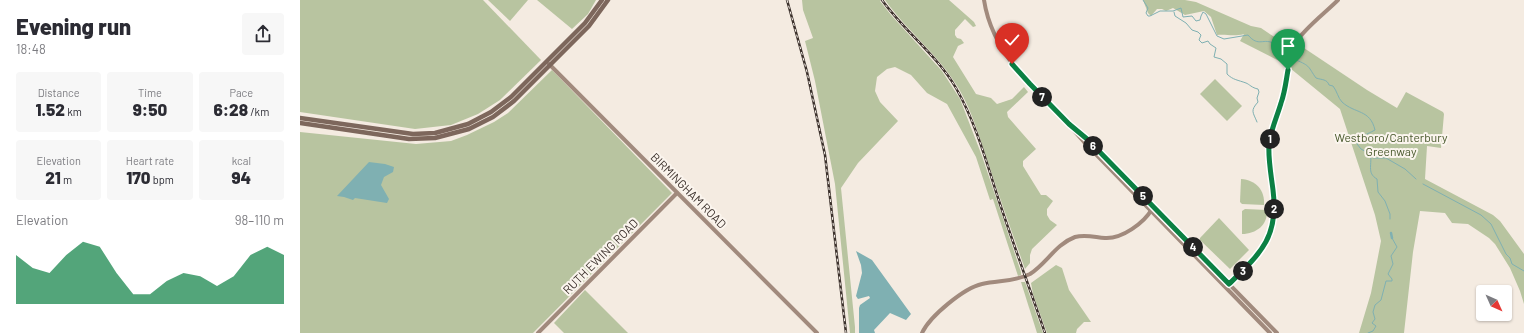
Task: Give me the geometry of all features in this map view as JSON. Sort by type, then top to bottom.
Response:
[{"type":"main road","points":[[300,123],[409,139],[448,135],[474,127],[500,112],[517,98],[588,20],[602,0]]},
{"type":"main road","points":[[300,118],[405,134],[447,131],[472,123],[498,108],[514,94],[589,26],[608,0]]},
{"type":"street","points":[[984,0],[992,28],[1012,64],[1069,124],[1072,130],[1277,333]]},
{"type":"street","points":[[1224,286],[1229,284],[1259,253],[1271,231],[1274,209],[1269,144],[1272,129],[1283,97],[1292,48],[1300,36],[1338,0]]},
{"type":"street","name":"BIRMINGHAM ROAD","points":[[548,63],[817,333]]},
{"type":"street","name":"RUTH EWING ROAD","points":[[538,333],[677,193]]},
{"type":"street","points":[[1153,209],[1224,286],[1270,333]]},
{"type":"street","points":[[922,333],[927,325],[942,310],[955,298],[969,289],[983,284],[1012,281],[1028,274],[1036,269],[1062,244],[1073,238],[1086,235],[1108,238],[1122,236],[1132,230],[1153,209]]},
{"type":"street","points":[[1228,289],[1229,284]]},
{"type":"green space","points":[[300,0],[483,0],[541,60],[500,100],[478,114],[451,125],[415,129],[300,112]]},
{"type":"green space","points":[[488,0],[528,0],[510,21]]},
{"type":"green space","points":[[537,0],[596,0],[588,14],[572,29]]},
{"type":"green space","points":[[802,0],[881,0],[880,1],[891,15],[942,71],[960,99],[982,156],[1021,275],[1018,276],[993,199],[990,200],[976,157],[947,104],[927,93],[911,75],[895,67],[887,69],[877,77],[875,91],[880,102],[898,121],[858,163],[841,188],[855,327],[855,333],[850,333],[835,184],[815,81],[805,41],[813,38],[803,10]]},
{"type":"green space","points":[[885,0],[949,0],[974,22],[976,26],[973,27],[965,19],[955,30],[955,35],[957,38],[961,39],[964,43],[958,46],[953,57],[976,94],[991,98],[997,104],[1012,99],[1024,87],[1028,92],[1007,112],[1008,117],[1036,149],[1023,161],[1023,166],[1041,195],[1046,195],[1053,201],[1047,209],[1047,215],[1050,220],[1057,225],[1032,249],[1030,263],[1025,269],[976,128],[964,98],[942,65]]},
{"type":"green space","name":"Westboro/Canterbury Greenway","points":[[1143,0],[1185,0],[1196,2],[1251,26],[1261,28],[1289,47],[1301,46],[1397,108],[1406,92],[1443,112],[1441,148],[1427,146],[1425,179],[1493,215],[1500,221],[1524,254],[1524,304],[1510,268],[1495,244],[1489,238],[1468,224],[1452,223],[1445,213],[1420,211],[1413,252],[1404,333],[1359,333],[1371,293],[1381,241],[1375,215],[1340,109],[1285,64],[1240,41],[1244,34],[1217,35],[1211,17],[1204,11],[1185,15],[1173,8],[1166,11],[1157,9],[1151,16],[1148,13]]},
{"type":"green space","points":[[552,70],[672,193],[533,333],[300,333],[300,132],[416,144],[451,141],[494,122],[508,113]]},
{"type":"green space","points":[[1215,79],[1242,106],[1227,121],[1200,94]]},
{"type":"green space","points":[[1241,179],[1251,181],[1261,190],[1264,205],[1242,204],[1240,202]]},
{"type":"green space","points":[[1245,209],[1267,210],[1267,215],[1260,228],[1247,234],[1242,234],[1242,211]]},
{"type":"green space","points":[[1219,218],[1249,250],[1230,269],[1200,240],[1200,238]]},
{"type":"green space","points":[[1056,265],[1062,268],[1069,290],[1091,322],[1084,322],[1077,329],[1076,333],[1047,333],[1033,294],[1031,283]]},
{"type":"green space","points":[[1021,282],[1025,282],[1043,333],[1037,333]]},
{"type":"green space","points":[[585,290],[628,333],[564,333],[554,323]]},
{"type":"water","points":[[369,162],[394,167],[393,172],[384,177],[381,185],[389,199],[387,203],[355,198],[353,200],[337,196]]},
{"type":"water","points":[[856,251],[872,260],[911,314],[906,320],[890,313],[874,330],[875,333],[859,333],[859,308],[860,305],[870,298],[869,296],[858,299],[856,296],[862,273]]},
{"type":"waterway","points":[[1143,0],[1148,8],[1146,13],[1148,16],[1160,11],[1173,11],[1181,8],[1183,17],[1192,16],[1196,21],[1200,20],[1203,12],[1206,14],[1217,36],[1224,39],[1248,35],[1258,42],[1271,42],[1285,53]]},
{"type":"waterway","points":[[1174,12],[1175,16],[1186,23],[1192,30],[1201,35],[1199,40],[1202,43],[1208,41],[1216,48],[1214,57],[1221,59],[1227,64],[1227,74],[1229,76],[1258,89],[1258,102],[1253,110],[1253,114],[1257,122]]},
{"type":"waterway","points":[[1296,60],[1307,65],[1316,78],[1326,81],[1329,85],[1333,86],[1342,102],[1366,115],[1373,123],[1375,130],[1363,136],[1357,144],[1361,149],[1370,154],[1371,171],[1377,179],[1378,192],[1385,201],[1390,214],[1390,219]]},
{"type":"waterway","points":[[1373,158],[1386,158],[1405,169],[1416,179]]},
{"type":"waterway","points":[[1423,184],[1481,215],[1491,224],[1512,264],[1524,271]]},
{"type":"waterway","points":[[1391,233],[1392,238]]},
{"type":"waterway","points":[[1368,333],[1373,331],[1376,326],[1372,323],[1375,319],[1373,312],[1375,305],[1381,300],[1386,281],[1392,281],[1388,274],[1393,264],[1391,256],[1397,247],[1392,238]]},
{"type":"railway","points":[[787,0],[807,72],[825,155],[846,333]]},
{"type":"railway","points":[[882,0],[900,22],[940,65],[963,101],[980,144],[1045,333]]},
{"type":"route","points":[[1012,64],[1069,124],[1087,139],[1229,284],[1252,262],[1263,248],[1271,231],[1274,209],[1269,161],[1269,144],[1275,119],[1282,102],[1288,70]]}]
